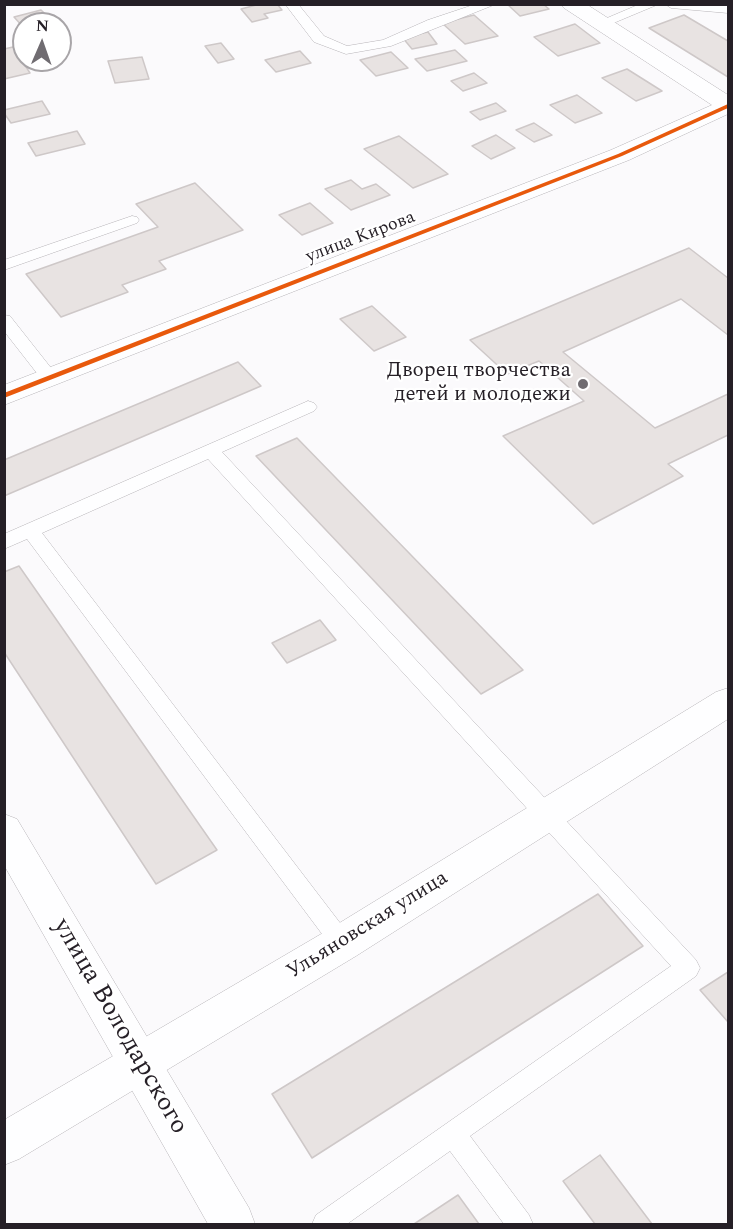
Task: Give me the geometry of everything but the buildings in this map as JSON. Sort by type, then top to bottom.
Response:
[{"type":"street","points":[[571,4],[729,105]]},
{"type":"street","name":"улица Кирова","points":[[4,396],[620,155],[729,105]]},
{"type":"street","name":"Ульяновская улица","points":[[4,1144],[342,943],[729,702]]},
{"type":"street","name":"улица Володарского","points":[[4,830],[233,1224]]},
{"type":"lane","points":[[291,4],[319,39],[346,50],[386,43],[433,23],[490,4]]},
{"type":"lane","points":[[599,24],[653,4]]},
{"type":"lane","points":[[671,4],[729,9]]},
{"type":"lane","points":[[4,265],[132,220]]},
{"type":"lane","points":[[4,320],[49,377]]},
{"type":"lane","points":[[4,542],[308,407]]},
{"type":"lane","points":[[211,451],[688,968],[325,1224]]},
{"type":"lane","points":[[30,530],[342,943]]},
{"type":"lane","points":[[453,1134],[520,1224]]},
{"type":"cycle path","points":[[4,396],[620,155],[728,106]]},
{"type":"place","name":"Дворец творчества детей и молодежи","points":[[583,384]]}]
